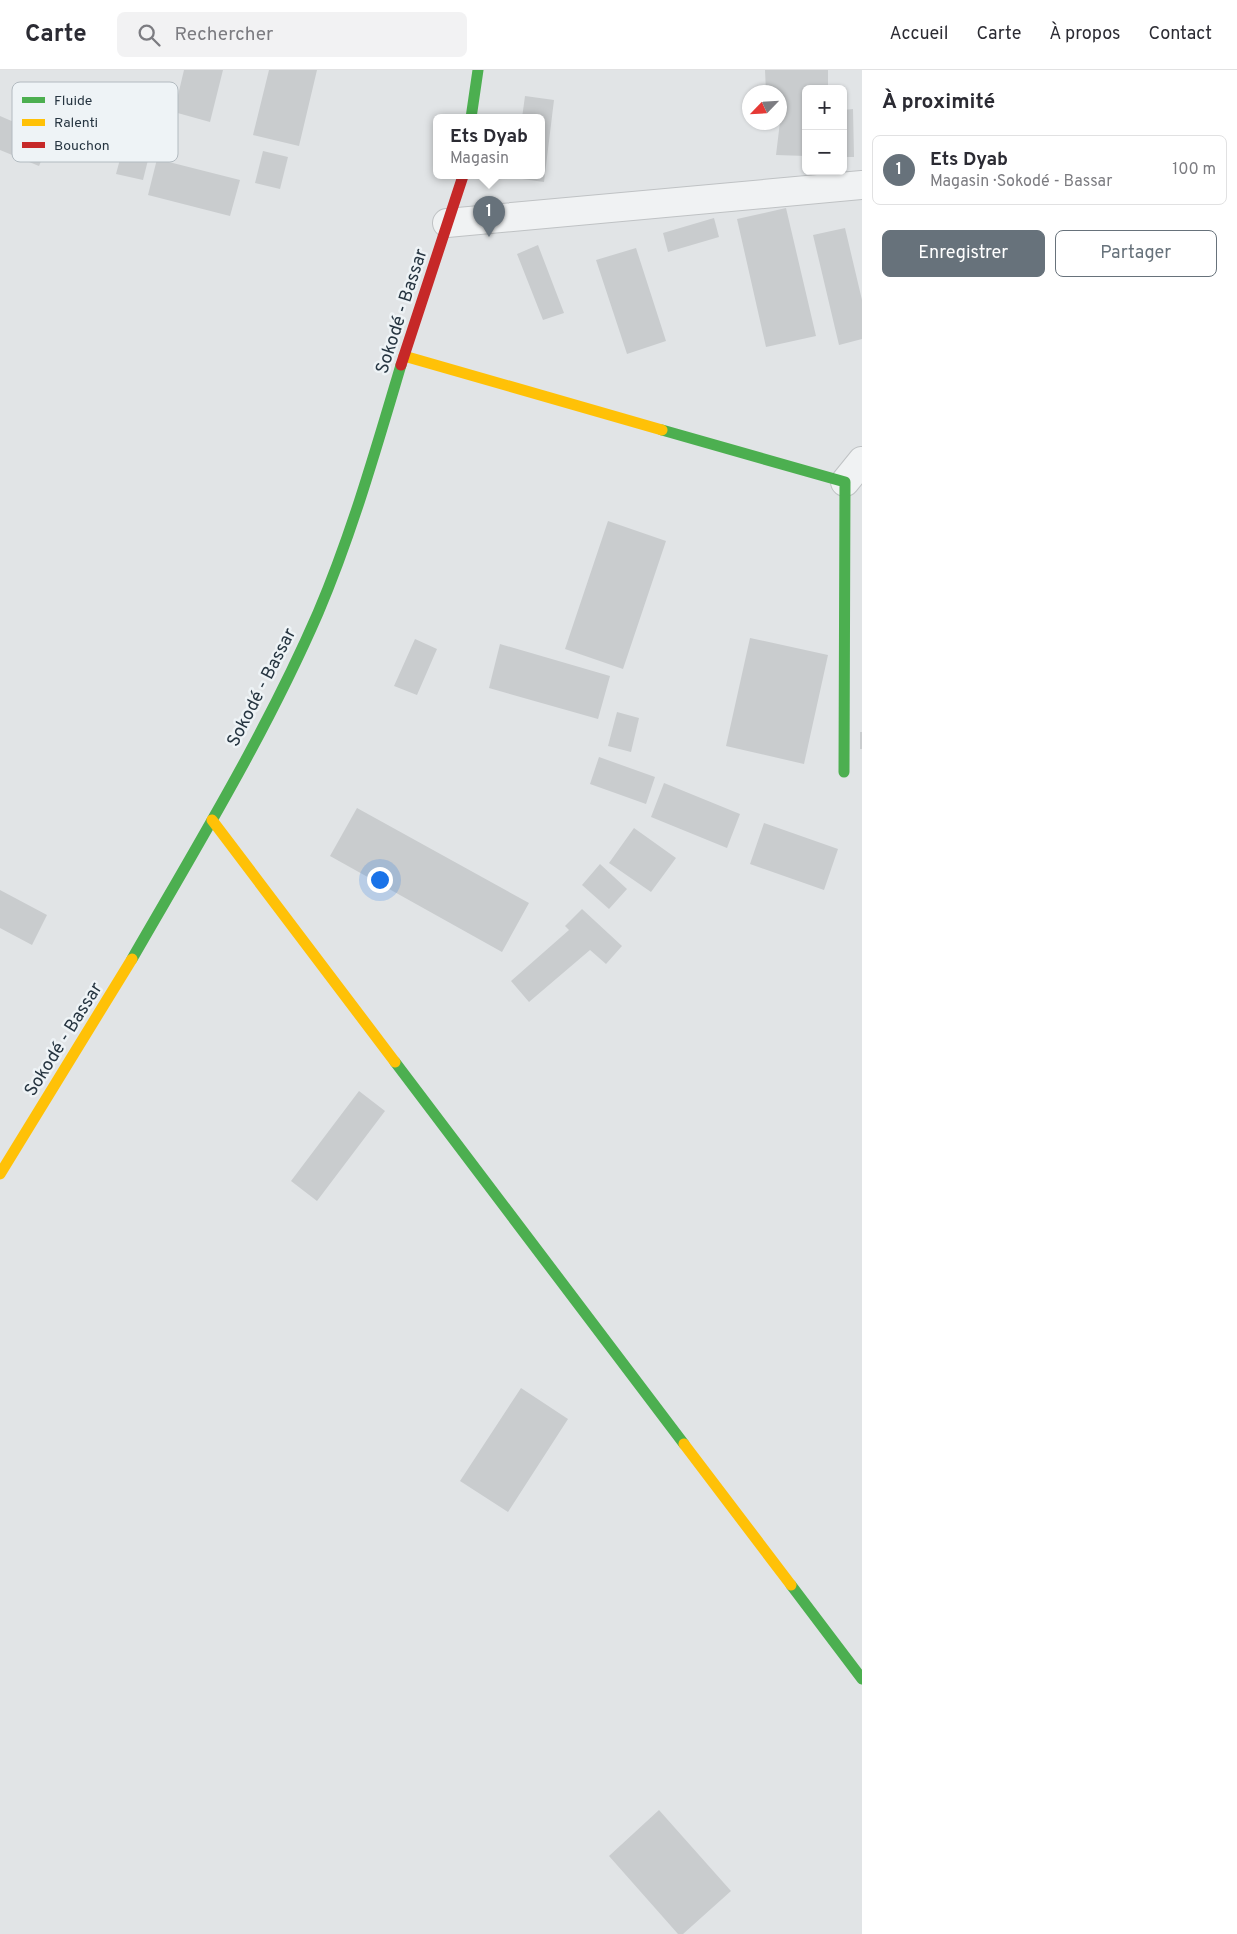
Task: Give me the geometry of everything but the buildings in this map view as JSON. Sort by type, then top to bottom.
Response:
[{"type":"street","points":[[472,114],[478,70]]},
{"type":"street","name":"Sokodé - Bassar","points":[[0,1174],[107,1001],[212,820],[281,691],[318,612],[365,487],[404,356],[462,179]]},
{"type":"street","points":[[447,223],[862,185]]},
{"type":"street","points":[[404,356],[845,482]]},
{"type":"street","points":[[844,772],[845,482],[862,461]]},
{"type":"street","points":[[212,820],[862,1679]]},
{"type":"traffic: fast","points":[[472,114],[478,70]]},
{"type":"traffic: fast","points":[[132,959],[206,832],[298,658],[318,613],[353,522],[401,365]]},
{"type":"traffic: fast","points":[[662,430],[845,482],[844,772]]},
{"type":"traffic: fast","points":[[395,1062],[684,1444]]},
{"type":"traffic: fast","points":[[791,1585],[862,1679]]},
{"type":"traffic: slow","points":[[404,356],[662,430]]},
{"type":"traffic: slow","points":[[212,820],[395,1062]]},
{"type":"traffic: slow","points":[[0,1174],[132,959]]},
{"type":"traffic: slow","points":[[684,1444],[791,1585]]},
{"type":"traffic: jam","points":[[401,365],[462,179]]},
{"type":"place","name":"Ets Dyab","points":[[489,237]]}]
